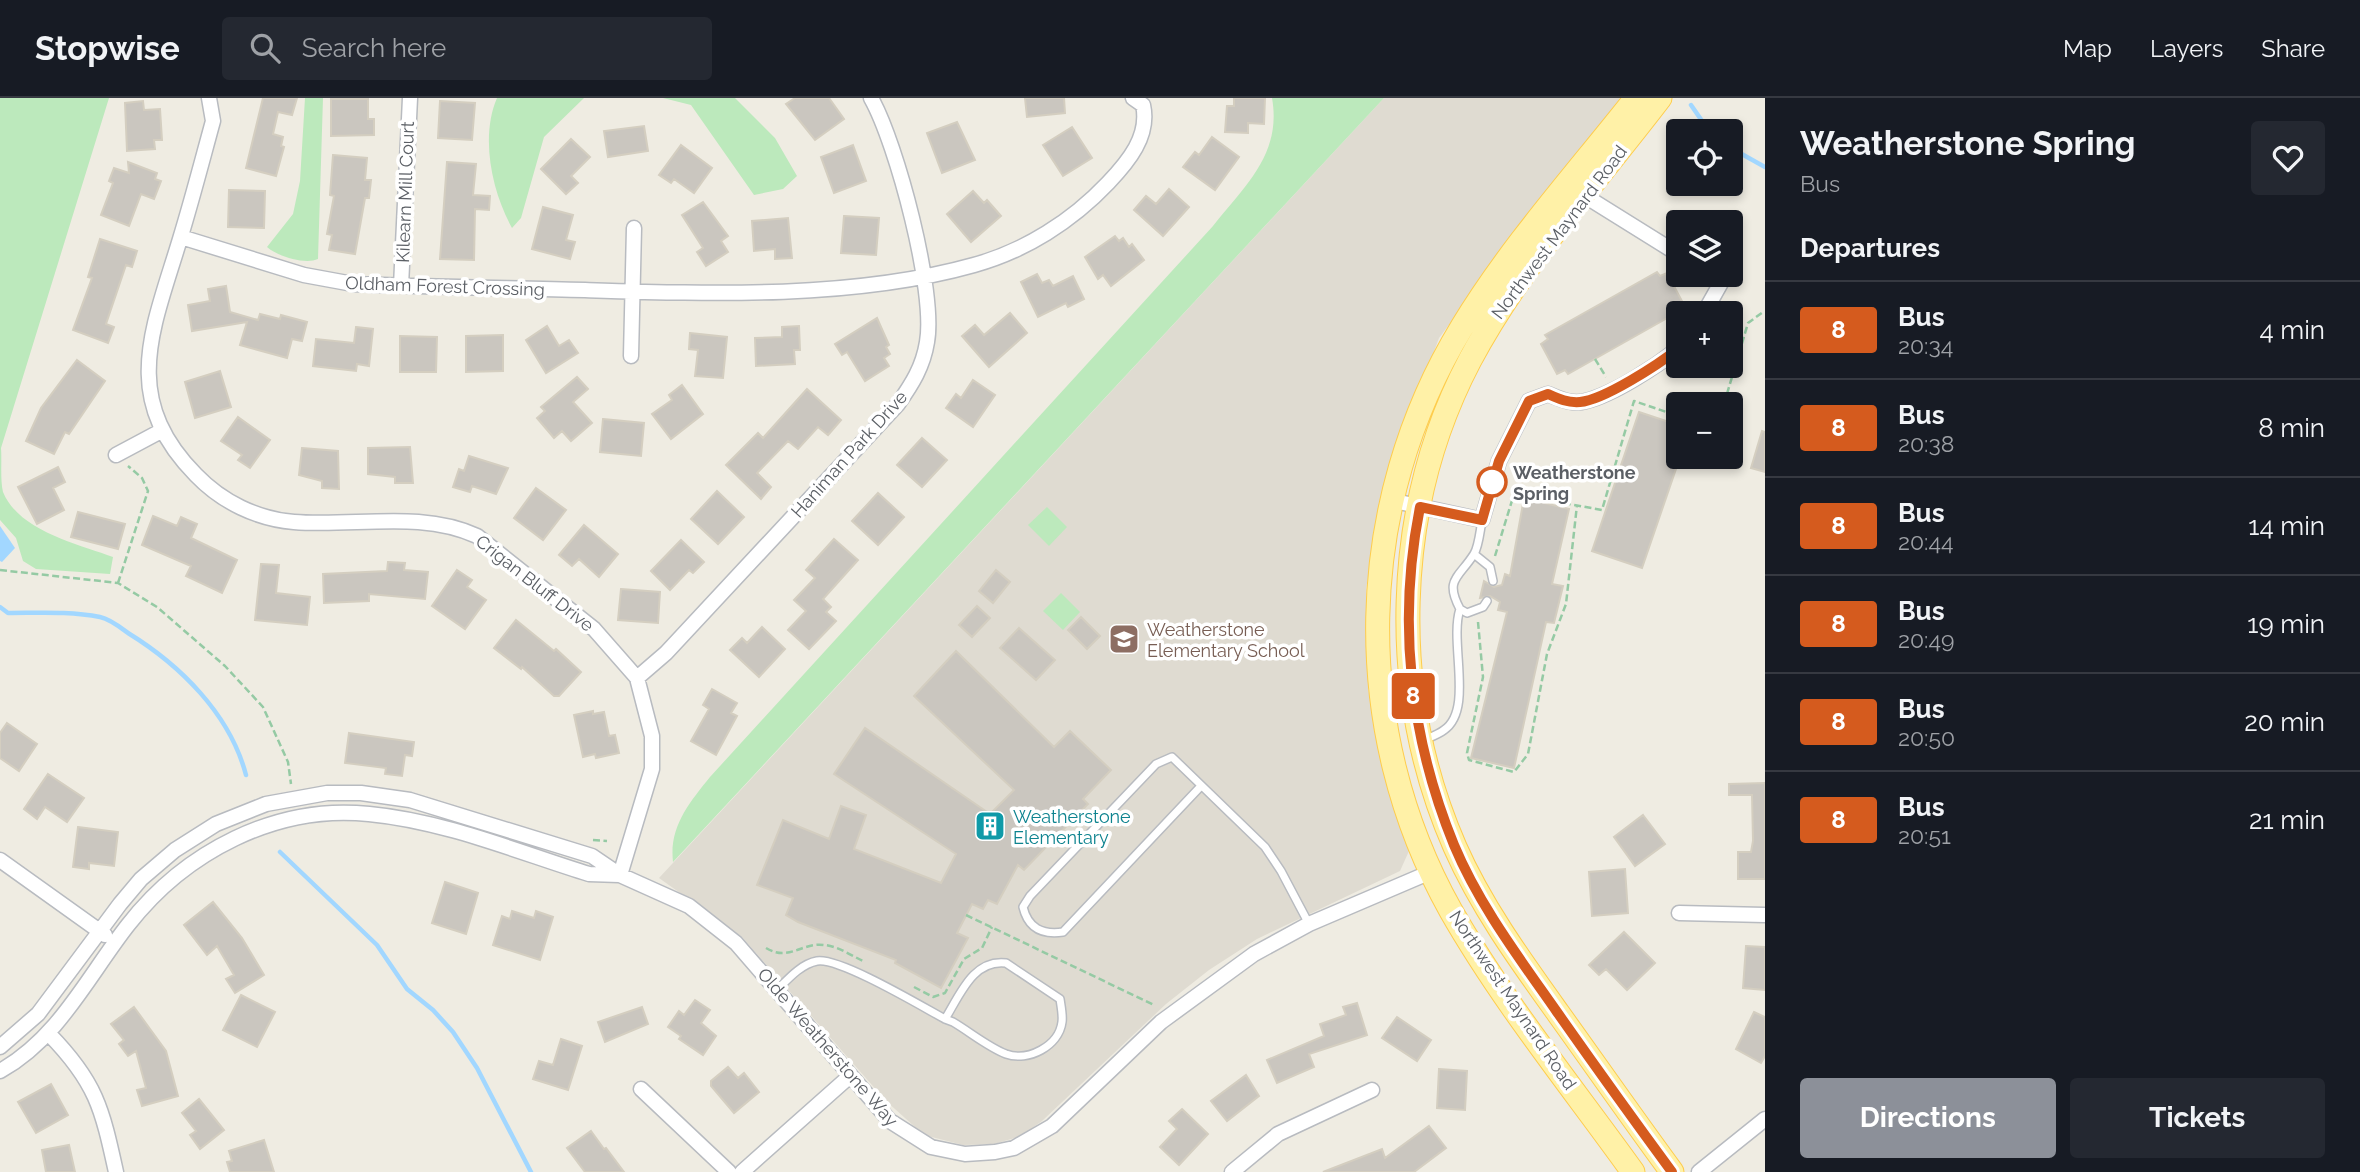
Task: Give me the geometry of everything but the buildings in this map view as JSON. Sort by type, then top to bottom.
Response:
[{"type":"main road","name":"Northwest Maynard Road","points":[[1633,1172],[1480,956],[1451,910],[1433,871],[1397,778],[1379,691],[1376,598],[1390,500],[1426,394],[1461,328],[1510,260],[1636,98]]},
{"type":"main road","name":"Northwest Maynard Road","points":[[1660,98],[1525,273],[1469,362],[1447,411],[1420,507],[1409,575],[1408,630],[1411,686],[1421,742],[1435,795],[1461,859],[1482,900],[1527,970],[1672,1172]]},
{"type":"main road","points":[[1433,871],[1461,859]]},
{"type":"street","name":"Crigan Bluff Drive","points":[[209,98],[213,121],[181,237],[151,328],[149,347],[152,400],[161,431],[201,481],[222,498],[256,514],[306,522],[425,522],[463,530],[477,536],[594,629],[637,678],[652,736],[652,769],[620,875]]},
{"type":"street","name":"Kilearn Mill Court","points":[[401,286],[410,98]]},
{"type":"street","name":"Haniman Park Drive","points":[[637,678],[666,653],[879,424],[916,378],[925,356],[929,323],[923,275],[899,168],[885,126],[871,98]]},
{"type":"street","name":"Oldham Forest Crossing","points":[[181,237],[328,281],[401,286],[769,293],[923,275],[974,265],[1026,245],[1061,223],[1097,194],[1137,147],[1145,115],[1143,105],[1133,98]]},
{"type":"street","points":[[1585,196],[1666,247]]},
{"type":"street","points":[[631,356],[634,228]]},
{"type":"street","points":[[1390,500],[1482,520],[1499,461],[1529,401],[1548,394],[1567,402],[1586,401],[1666,357]]},
{"type":"street","points":[[116,455],[161,431]]},
{"type":"street","name":"Olde Weatherstone Way","points":[[0,1047],[38,1014],[141,879],[193,837],[240,813],[265,804],[327,793],[361,793],[410,800],[592,856],[620,875],[671,896],[710,919],[737,943],[890,1121],[930,1147],[965,1154],[1014,1148],[1052,1126],[1192,997],[1254,954],[1309,924],[1433,871]]},
{"type":"street","name":"Olde Weatherstone Way","points":[[0,1071],[19,1060],[49,1034],[115,942],[153,896],[199,858],[248,832],[305,816],[368,814],[416,822],[589,874],[620,875]]},
{"type":"street","points":[[0,860],[115,942]]},
{"type":"street","points":[[1679,913],[1765,915]]},
{"type":"street","points":[[49,1034],[73,1059],[92,1086],[116,1172]]},
{"type":"street","points":[[741,1172],[850,1076]]},
{"type":"street","points":[[641,1089],[729,1172]]},
{"type":"street","points":[[1232,1172],[1278,1133],[1372,1090]]},
{"type":"street","points":[[1699,1172],[1765,1119]]},
{"type":"lane","points":[[1464,611],[1452,588],[1455,577],[1474,554],[1482,520]]},
{"type":"lane","points":[[1474,554],[1490,567],[1493,581]]},
{"type":"lane","points":[[1421,742],[1445,730],[1455,718],[1460,702],[1455,624],[1464,611],[1483,607],[1487,601]]},
{"type":"lane","points":[[1201,786],[1063,932],[1050,934],[1037,930],[1026,919],[1023,907],[1030,896],[1156,764],[1172,757],[1265,848],[1282,871],[1309,924]]},
{"type":"lane","points":[[777,990],[805,966],[825,961],[840,965],[1007,1054],[1024,1056],[1040,1052],[1055,1039],[1062,1023],[1060,999],[1006,963],[996,962],[985,965],[972,975],[945,1019]]},
{"type":"path","points":[[1728,392],[1748,323],[1763,312]]},
{"type":"path","points":[[1494,559],[1514,494],[1602,510],[1634,401],[1666,412]]},
{"type":"path","points":[[116,455],[142,478],[148,491],[118,583]]},
{"type":"path","points":[[1477,620],[1483,677],[1467,753],[1469,760],[1514,772],[1528,754],[1547,654],[1566,604],[1577,505]]},
{"type":"path","points":[[0,570],[118,583],[181,626],[251,693],[273,724],[288,762],[291,784]]},
{"type":"path","points":[[966,915],[1154,1004]]},
{"type":"path","points":[[909,985],[933,997],[946,993],[964,959],[982,948],[992,928]]},
{"type":"path","points":[[766,948],[776,954],[787,954],[823,944],[873,966]]},
{"type":"shaded area","name":"Weatherstone Elementary School","points":[[1384,98],[1620,98],[1439,338],[1381,495],[1366,589],[1368,689],[1385,770],[1409,851],[1400,871],[1257,939],[1209,970],[1166,1004],[1042,1121],[1021,1136],[994,1144],[963,1145],[924,1135],[886,1101],[742,937],[659,878]]},
{"type":"green space","points":[[0,98],[109,98],[1,448],[2,487],[11,505],[22,517],[51,534],[113,557],[110,574],[36,569],[23,561],[16,538],[0,520]]},
{"type":"green space","points":[[305,98],[323,98],[318,259],[312,261],[284,256],[267,247],[293,214],[300,181]]},
{"type":"green space","points":[[497,98],[584,98],[544,137],[521,218],[512,228],[494,181],[489,147],[489,130]]},
{"type":"green space","points":[[663,98],[735,98],[775,138],[797,176],[783,189],[754,195],[691,105]]},
{"type":"green space","points":[[1272,98],[1384,98],[673,862],[677,827],[688,806],[710,777],[1213,226],[1248,183],[1266,153],[1272,136]]},
{"type":"green space","points":[[1047,507],[1067,527],[1049,546],[1028,525]]},
{"type":"green space","points":[[1061,593],[1080,612],[1063,630],[1043,611]]},
{"type":"water","points":[[0,526],[15,548],[2,562],[0,561]]},
{"type":"waterway","points":[[1691,105],[1701,119]]},
{"type":"waterway","points":[[1743,155],[1765,167]]},
{"type":"waterway","points":[[0,607],[8,613],[89,615],[111,621],[166,660],[200,693],[228,732],[246,775]]},
{"type":"waterway","points":[[280,852],[377,945],[407,989],[433,1010],[453,1032],[477,1068],[531,1172]]},
{"type":"bus line","name":"8","points":[[1666,358],[1586,401],[1567,402],[1548,394],[1529,401],[1499,461],[1482,520],[1420,507],[1409,575],[1408,630],[1411,686],[1421,742],[1435,795],[1455,847],[1482,900],[1527,970],[1672,1172]]},
{"type":"place","name":"Weatherstone Spring","points":[[1492,482]]},
{"type":"place","name":"Weatherstone Elementary School","points":[[1124,639]]},
{"type":"place","name":"Weatherstone Elementary","points":[[990,826]]}]
